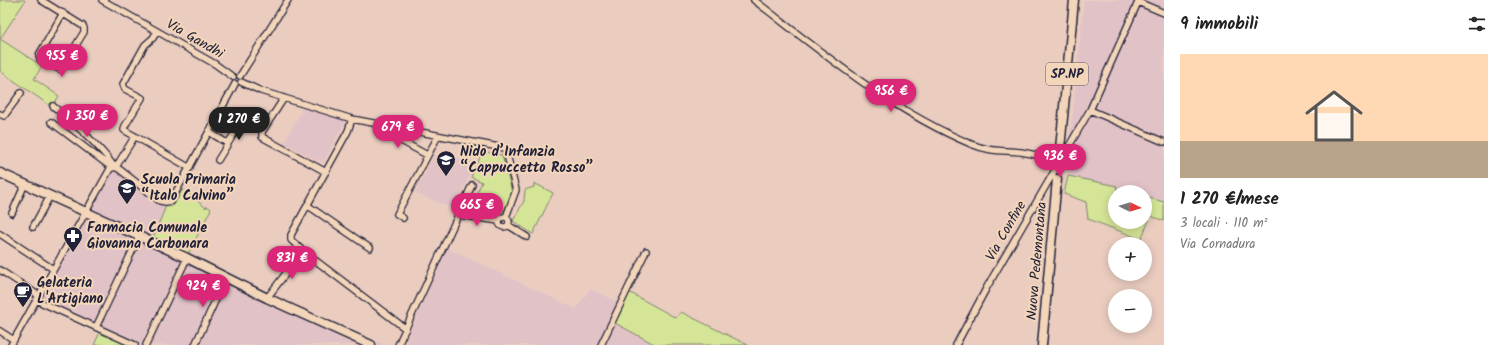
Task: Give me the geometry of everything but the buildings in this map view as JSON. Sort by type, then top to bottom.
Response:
[{"type":"main road","name":"SP.NP","points":[[1060,149],[1074,0]]},
{"type":"main road","points":[[0,173],[187,258],[267,298],[371,345]]},
{"type":"main road","name":"Nuova Pedemontana","points":[[1042,345],[1057,180]]},
{"type":"main road","points":[[1038,345],[1040,327],[1046,304]]},
{"type":"street","points":[[41,0],[63,13],[83,26],[84,30],[62,68],[59,69],[40,59],[39,55],[63,13]]},
{"type":"street","name":"Via Gandhi","points":[[102,0],[216,64],[234,77]]},
{"type":"street","points":[[51,122],[160,200],[166,202],[171,201],[235,84],[238,84],[288,0]]},
{"type":"street","points":[[754,0],[864,84],[895,105],[926,122],[986,149],[1034,154],[1059,163]]},
{"type":"street","points":[[1138,1],[1164,14]]},
{"type":"street","name":"Via Confine","points":[[956,345],[987,287],[1090,110],[1138,1]]},
{"type":"street","points":[[157,31],[153,38],[145,45],[123,84],[125,90],[142,98],[125,126],[126,132],[190,168]]},
{"type":"street","points":[[235,84],[232,80],[238,75],[254,89],[352,119],[504,148],[516,190],[506,217],[509,220],[508,225]]},
{"type":"street","points":[[2,115],[21,93]]},
{"type":"street","points":[[284,98],[262,132],[262,137],[326,172]]},
{"type":"street","points":[[53,106],[91,140],[110,160],[114,167]]},
{"type":"street","points":[[1090,110],[1164,142]]},
{"type":"street","points":[[218,160],[246,114]]},
{"type":"street","points":[[352,119],[348,131],[291,238],[292,242],[406,329]]},
{"type":"street","points":[[396,128],[395,135],[398,140],[427,155]]},
{"type":"street","points":[[209,132],[227,143]]},
{"type":"street","points":[[0,331],[13,343],[85,212],[134,136]]},
{"type":"street","points":[[403,218],[397,214],[438,136]]},
{"type":"street","points":[[12,213],[25,184]]},
{"type":"street","points":[[398,345],[472,185]]},
{"type":"street","points":[[33,228],[50,196]]},
{"type":"street","points":[[307,206],[370,248]]},
{"type":"street","points":[[459,215],[499,222],[502,226],[508,225],[527,237]]},
{"type":"street","points":[[499,222],[500,218],[506,217]]},
{"type":"street","points":[[0,234],[53,269]]},
{"type":"street","points":[[96,327],[139,236]]},
{"type":"street","points":[[267,298],[303,251]]},
{"type":"street","points":[[601,345],[646,251]]},
{"type":"street","points":[[146,345],[187,258]]},
{"type":"street","points":[[0,270],[37,298],[135,345]]},
{"type":"street","points":[[195,345],[226,277]]},
{"type":"shaded area","points":[[1084,0],[1164,0],[1164,202],[1152,199],[1152,185],[1111,185],[1068,176],[1065,162],[1073,112]]},
{"type":"shaded area","points":[[303,108],[346,120],[323,163],[284,143]]},
{"type":"shaded area","name":"Nido d’Infanzia “Cappuccetto Rosso”","points":[[434,156],[476,161],[454,209],[415,193]]},
{"type":"shaded area","name":"Scuola Primaria “Italo Calvino”","points":[[112,170],[116,170],[159,204],[166,206],[152,240],[93,212],[92,206]]},
{"type":"shaded area","points":[[85,212],[384,345],[131,345],[39,304]]},
{"type":"shaded area","points":[[447,248],[576,309],[590,289],[621,303],[613,322],[656,345],[404,345]]},
{"type":"green space","points":[[0,0],[25,1],[0,39]]},
{"type":"green space","points":[[0,39],[42,66],[34,79],[59,96],[52,107],[0,71]]},
{"type":"green space","points":[[481,151],[502,155],[512,192],[511,198],[502,214],[471,210],[470,208],[482,182],[471,177],[479,160]]},
{"type":"green space","points":[[1068,176],[1112,185],[1108,185],[1108,227],[1088,219],[1086,202],[1064,194]]},
{"type":"green space","points":[[534,183],[553,193],[533,234],[513,221],[524,201],[525,190],[534,187]]},
{"type":"green space","points":[[183,189],[206,208],[207,206],[211,209],[187,256],[152,240],[166,206],[169,207],[174,205]]},
{"type":"green space","points":[[1152,199],[1164,202],[1164,221],[1152,216]]},
{"type":"green space","points":[[1114,229],[1145,229],[1142,237],[1136,237]]},
{"type":"green space","points":[[627,291],[676,318],[681,312],[748,345],[656,345],[613,322]]},
{"type":"green space","points":[[100,332],[129,345],[94,345]]},
{"type":"tunnel","points":[[1057,179],[1060,149]]},
{"type":"place","name":"Nido d’Infanzia “Cappuccetto Rosso”","points":[[446,177]]},
{"type":"place","name":"Scuola Primaria “Italo Calvino”","points":[[127,205]]},
{"type":"place","name":"Farmacia Comunale Giovanna Carbonara","points":[[73,253]]},
{"type":"place","name":"Gelateria L'Artigiano","points":[[23,308]]}]
